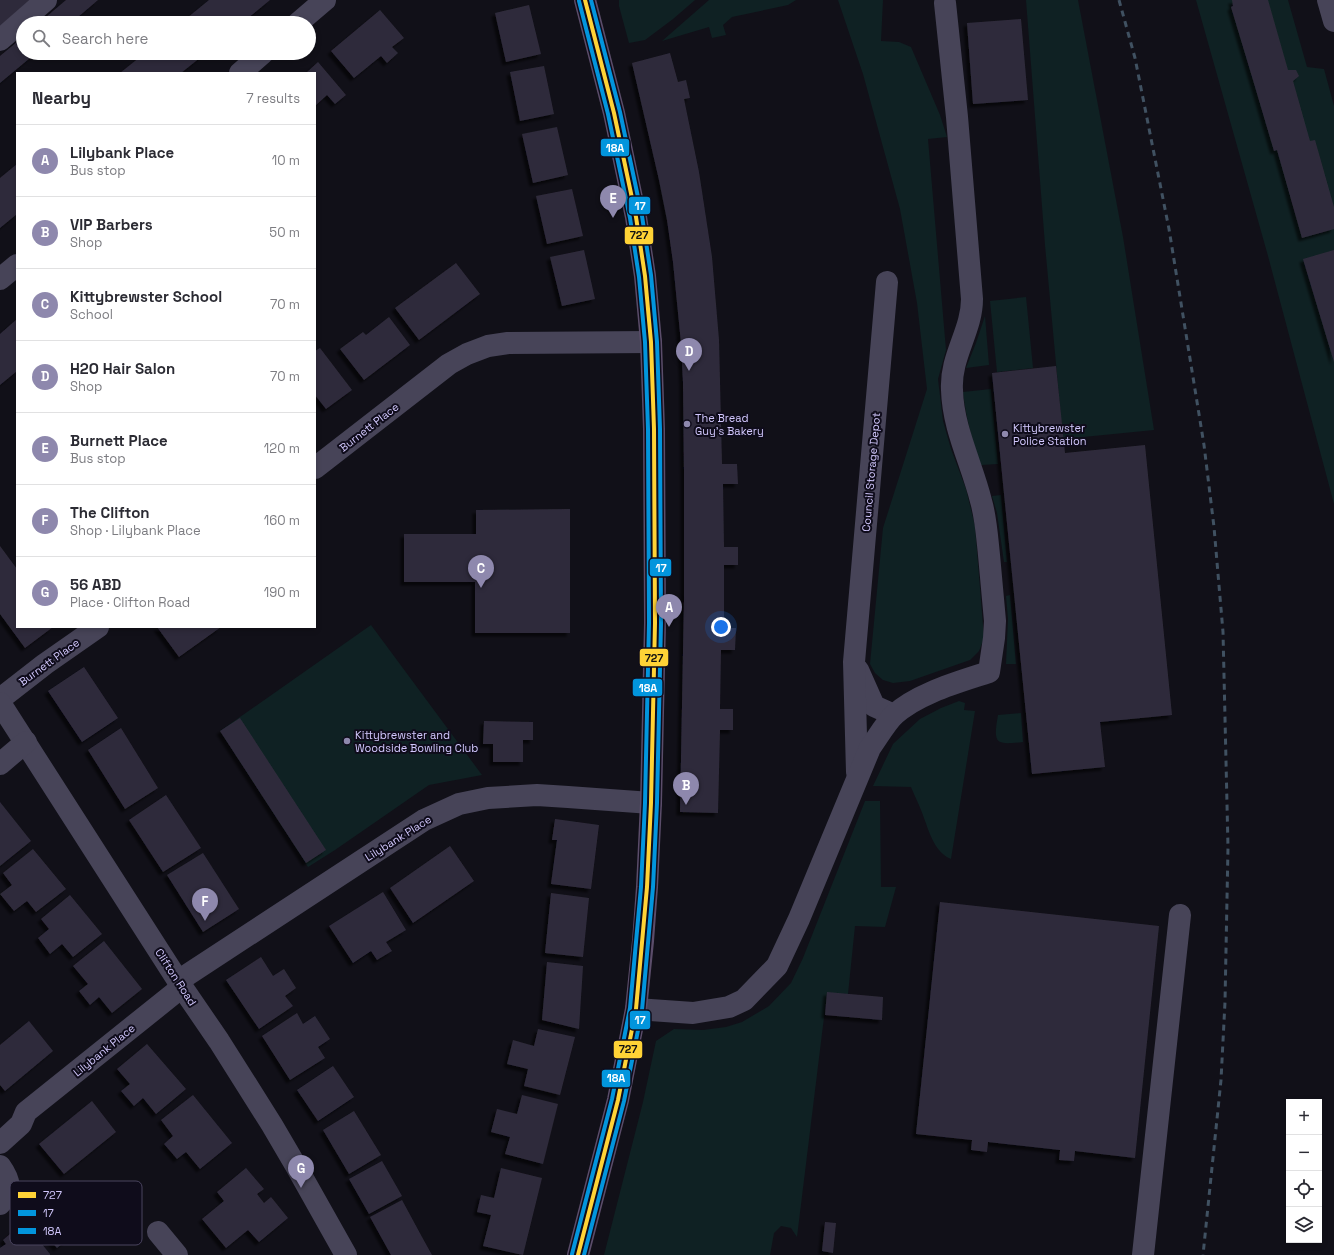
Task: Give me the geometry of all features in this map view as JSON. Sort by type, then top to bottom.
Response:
[{"type":"main road","points":[[578,1255],[618,1100],[636,1009],[647,887],[651,804],[655,615],[654,429],[651,342],[645,276],[636,217],[590,7]]},
{"type":"street","points":[[28,16],[46,0]]},
{"type":"street","points":[[306,16],[325,0]]},
{"type":"street","points":[[1328,0],[1334,22]]},
{"type":"street","points":[[636,1009],[693,1014],[730,1007],[744,1000],[777,966],[799,919],[870,748],[894,716],[913,702],[936,690],[989,672],[995,632],[995,621],[986,521],[981,500],[957,425],[952,390],[952,373],[970,318],[972,299],[957,117],[945,4]]},
{"type":"street","points":[[0,40],[16,26]]},
{"type":"street","points":[[241,72],[255,60]]},
{"type":"street","points":[[0,279],[16,266]]},
{"type":"street","name":"Council Storage Depot","points":[[857,781],[854,662],[887,282]]},
{"type":"street","name":"Burnett Place","points":[[316,467],[449,364],[467,354],[488,346],[508,343],[651,342]]},
{"type":"street","name":"Burnett Place","points":[[0,699],[45,664],[97,628]]},
{"type":"street","points":[[854,662],[874,706],[894,716]]},
{"type":"street","name":"Clifton Road","points":[[0,703],[272,1125],[340,1253]]},
{"type":"street","points":[[0,764],[26,742]]},
{"type":"street","name":"Lilybank Place","points":[[0,1142],[22,1124],[26,1112],[180,984],[424,820],[459,804],[488,798],[537,795],[651,804]]},
{"type":"street","points":[[1143,1255],[1180,915]]},
{"type":"street","points":[[0,1166],[9,1181],[8,1191],[4,1200],[0,1204]]},
{"type":"street","points":[[158,1232],[177,1255]]},
{"type":"shaded area","points":[[619,0],[695,0],[645,40],[629,43],[619,6]]},
{"type":"shaded area","points":[[709,0],[796,0],[788,5],[732,17],[723,25],[726,35],[712,38],[709,27],[662,41]]},
{"type":"shaded area","points":[[838,0],[883,0],[881,41],[899,42],[911,47],[940,115],[947,137],[928,139],[946,350],[938,379],[943,421],[951,449],[966,489],[975,526],[984,638],[979,651],[970,660],[910,681],[893,683],[883,680],[875,673],[870,664],[883,528],[927,389],[917,303],[900,209],[863,74]]},
{"type":"shaded area","points":[[1026,0],[1078,0],[1123,237],[1154,430],[1063,439],[1045,245]]},
{"type":"shaded area","points":[[1196,0],[1288,0],[1307,67],[1324,69],[1334,106],[1334,504],[1268,256]]},
{"type":"shaded area","points":[[1026,297],[1033,368],[997,372],[990,301]]},
{"type":"shaded area","points":[[985,316],[989,365],[966,368],[976,343]]},
{"type":"shaded area","points":[[991,389],[998,464],[981,465],[970,429],[963,392]]},
{"type":"shaded area","points":[[1001,495],[1007,562],[1004,562],[997,513],[992,496]]},
{"type":"shaded area","points":[[1010,595],[1016,664],[1006,664],[1008,619],[1006,596]]},
{"type":"shaded area","points":[[371,625],[482,775],[429,785],[308,867],[220,731]]},
{"type":"shaded area","points":[[959,701],[965,703],[964,710],[975,711],[951,859],[945,856],[935,845],[911,787],[873,786],[893,744],[920,719]]},
{"type":"shaded area","points":[[1021,713],[1023,742],[1007,743],[998,740],[996,737],[996,732],[998,715]]},
{"type":"shaded area","points":[[865,801],[880,801],[881,887],[896,887],[885,927],[855,926],[848,994],[827,993],[797,1237],[791,1228],[781,1226],[774,1233],[770,1255],[604,1255],[643,1102],[656,1041],[674,1029],[703,1030],[726,1027],[742,1022],[769,1006],[791,983],[803,958]]},
{"type":"building","points":[[0,0],[30,0],[0,26]]},
{"type":"building","points":[[66,0],[98,0],[79,16],[47,16]]},
{"type":"building","points":[[209,0],[270,0],[251,16],[190,16]]},
{"type":"building","points":[[1232,0],[1268,0],[1288,70],[1296,70],[1299,76],[1293,81],[1310,141],[1315,140],[1334,207],[1334,229],[1302,238],[1277,150],[1274,151],[1231,7],[1233,6]]},
{"type":"building","points":[[529,5],[541,54],[506,62],[495,13]]},
{"type":"building","points":[[380,10],[404,38],[392,47],[398,53],[387,63],[381,56],[354,78],[331,51]]},
{"type":"building","points":[[1021,19],[1028,100],[973,104],[967,23]]},
{"type":"building","points":[[16,43],[16,60],[28,60],[0,83],[0,56]]},
{"type":"building","points":[[670,53],[678,82],[686,80],[690,98],[684,99],[699,172],[712,257],[719,340],[722,464],[737,464],[738,484],[723,484],[724,547],[738,547],[738,565],[724,565],[724,628],[736,628],[735,650],[721,650],[720,709],[733,709],[733,730],[720,730],[718,813],[680,812],[684,598],[683,383],[681,343],[673,262],[667,220],[632,63]]},
{"type":"building","points":[[136,60],[197,60],[182,72],[121,72]]},
{"type":"building","points":[[318,62],[346,95],[335,104],[327,95],[316,105],[316,72],[307,72]]},
{"type":"building","points":[[544,66],[554,114],[520,121],[510,72]]},
{"type":"building","points":[[557,127],[568,175],[533,183],[522,134]]},
{"type":"building","points":[[16,165],[16,215],[0,228],[0,178]]},
{"type":"building","points":[[572,189],[583,236],[547,244],[536,196]]},
{"type":"building","points":[[584,250],[595,299],[562,306],[550,257]]},
{"type":"building","points":[[1334,250],[1334,362],[1303,259]]},
{"type":"building","points":[[456,263],[480,294],[419,340],[395,308]]},
{"type":"building","points":[[389,317],[410,345],[364,380],[340,349],[363,332],[366,335]]},
{"type":"building","points":[[16,320],[16,372],[0,385],[0,334]]},
{"type":"building","points":[[320,348],[352,390],[326,409],[316,396],[316,350]]},
{"type":"building","points":[[1056,366],[1065,453],[1145,445],[1172,715],[1100,722],[1105,767],[1032,774],[992,373]]},
{"type":"building","points":[[570,509],[570,633],[475,633],[475,582],[404,582],[404,534],[476,534],[476,510]]},
{"type":"building","points":[[0,546],[16,568],[16,628],[52,628],[25,648],[0,614]]},
{"type":"building","points":[[158,628],[220,628],[179,657]]},
{"type":"building","points":[[84,667],[118,718],[82,742],[48,691]]},
{"type":"building","points":[[240,718],[326,850],[306,863],[220,731]]},
{"type":"building","points":[[484,721],[533,722],[533,740],[523,740],[523,762],[493,762],[493,744],[483,744]]},
{"type":"building","points":[[121,728],[158,788],[125,809],[88,750]]},
{"type":"building","points":[[166,795],[201,848],[163,872],[129,820]]},
{"type":"building","points":[[0,802],[31,841],[0,866]]},
{"type":"building","points":[[555,819],[599,825],[591,889],[551,884],[557,840],[552,840]]},
{"type":"building","points":[[450,846],[474,881],[413,923],[390,888]]},
{"type":"building","points":[[33,849],[66,889],[36,912],[27,901],[14,911],[0,894],[12,885],[3,873]]},
{"type":"building","points":[[203,853],[239,909],[203,932],[167,875]]},
{"type":"building","points":[[383,892],[406,930],[386,942],[392,951],[377,960],[371,951],[353,963],[329,926]]},
{"type":"building","points":[[551,893],[589,898],[583,957],[545,953]]},
{"type":"building","points":[[70,895],[102,934],[73,957],[62,944],[50,954],[38,938],[49,929],[41,919]]},
{"type":"building","points":[[940,902],[1159,926],[1135,1158],[1075,1151],[1074,1161],[1059,1160],[1060,1150],[988,1142],[987,1152],[971,1150],[972,1140],[916,1134]]},
{"type":"building","points":[[104,941],[142,989],[112,1013],[99,997],[90,1005],[79,991],[88,984],[73,966]]},
{"type":"building","points":[[261,957],[273,976],[284,969],[296,988],[285,996],[293,1006],[259,1029],[226,980]]},
{"type":"building","points":[[547,962],[583,966],[579,1029],[542,1020]]},
{"type":"building","points":[[827,992],[883,997],[882,1020],[825,1015]]},
{"type":"building","points":[[297,1013],[303,1024],[315,1016],[330,1039],[318,1047],[325,1058],[290,1080],[262,1036]]},
{"type":"building","points":[[29,1021],[53,1051],[5,1091],[0,1085],[0,1045]]},
{"type":"building","points":[[538,1029],[575,1037],[560,1095],[524,1086],[528,1069],[507,1064],[513,1040],[534,1046]]},
{"type":"building","points":[[147,1044],[186,1089],[156,1114],[143,1098],[134,1106],[121,1091],[130,1084],[117,1069]]},
{"type":"building","points":[[333,1066],[354,1097],[318,1121],[297,1090]]},
{"type":"building","points":[[193,1095],[232,1143],[200,1169],[186,1152],[177,1159],[164,1144],[173,1136],[161,1120]]},
{"type":"building","points":[[522,1095],[558,1104],[543,1164],[505,1154],[510,1137],[491,1132],[497,1109],[517,1114]]},
{"type":"building","points":[[92,1101],[116,1132],[64,1174],[39,1144]]},
{"type":"building","points":[[354,1111],[381,1155],[349,1174],[323,1130]]},
{"type":"building","points":[[382,1161],[402,1196],[369,1214],[349,1179]]},
{"type":"building","points":[[246,1168],[264,1189],[257,1194],[264,1203],[271,1197],[288,1218],[259,1242],[248,1230],[226,1248],[202,1219],[224,1201],[217,1192]]},
{"type":"building","points":[[501,1168],[542,1178],[523,1255],[483,1246],[491,1215],[477,1212],[481,1195],[494,1198]]},
{"type":"building","points":[[402,1200],[432,1255],[391,1255],[370,1217]]},
{"type":"building","points":[[825,1222],[836,1223],[833,1253],[822,1251]]},
{"type":"building","points":[[10,1234],[10,1245],[43,1245],[50,1255],[0,1255],[0,1248],[6,1244],[3,1240]]},
{"type":"railway","points":[[1119,0],[1135,58],[1169,229],[1204,445],[1214,527],[1223,632],[1228,847],[1225,1002],[1221,1080],[1203,1255]]},
{"type":"transit line","name":"727","points":[[578,1255],[618,1100],[636,1009],[647,887],[651,803],[655,623],[654,429],[651,342],[645,276],[636,217],[614,113],[585,0]]},
{"type":"transit line","name":"17","points":[[584,1255],[624,1101],[642,1010],[653,887],[657,803],[661,623],[660,429],[657,342],[651,275],[642,216],[620,112],[591,0]]},
{"type":"transit line","name":"18A","points":[[572,1254],[612,1099],[630,1008],[641,887],[645,803],[649,623],[648,429],[645,342],[639,277],[630,218],[608,114],[579,1]]},
{"type":"place","name":"Burnett Place","points":[[613,218]]},
{"type":"place","name":"H2O Hair Salon","points":[[689,371]]},
{"type":"place","name":"The Bread Guy's Bakery","points":[[687,424]]},
{"type":"place","name":"Kittybrewster Police Station","points":[[1005,434]]},
{"type":"place","name":"Kittybrewster School","points":[[481,588]]},
{"type":"place","name":"Lilybank Place","points":[[669,627]]},
{"type":"place","name":"Kittybrewster and Woodside Bowling Club","points":[[347,741]]},
{"type":"place","name":"VIP Barbers","points":[[686,805]]},
{"type":"place","name":"The Clifton","points":[[205,921]]},
{"type":"place","name":"56 ABD","points":[[301,1188]]}]
